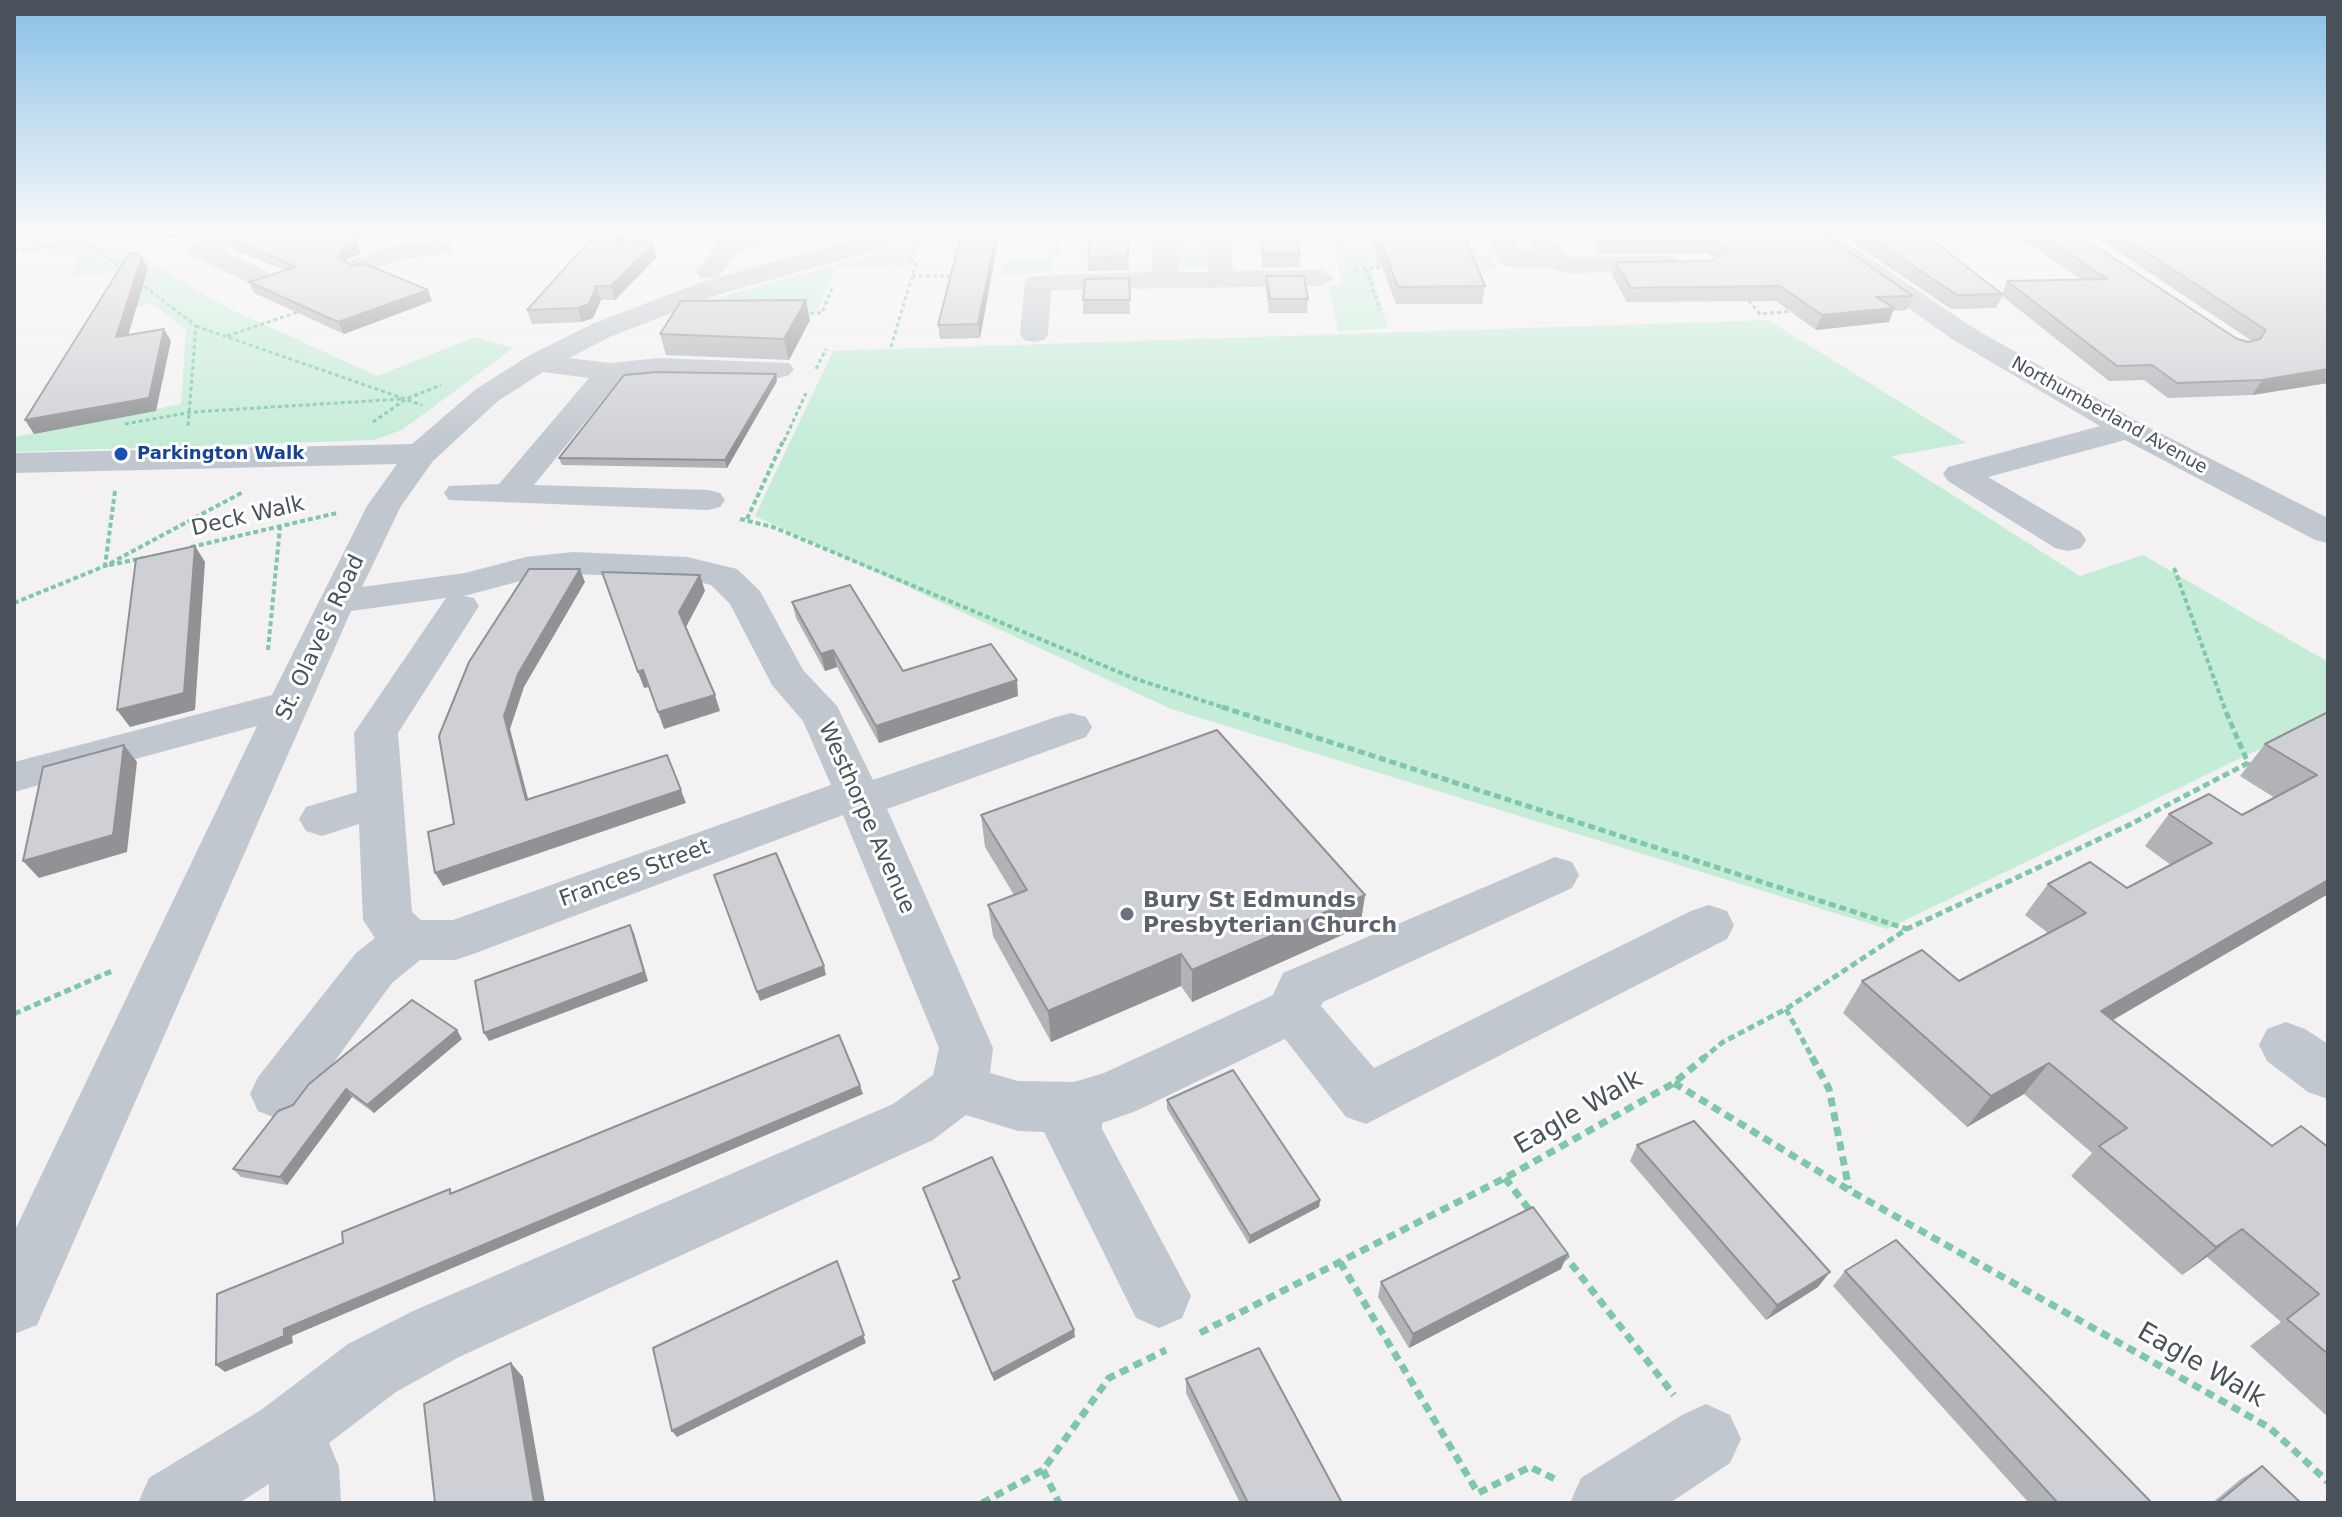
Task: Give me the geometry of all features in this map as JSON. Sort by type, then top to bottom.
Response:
[{"type":"street","name":"St. Olave's Road","points":[[14,1302],[174,953],[278,684],[336,602],[384,506],[421,454],[487,395],[538,362],[602,330],[662,306]]},
{"type":"street","points":[[1034,334],[1036,306]]},
{"type":"street","name":"Northumberland Avenue","points":[[1922,306],[1962,333],[2129,430],[2328,532]]},
{"type":"street","points":[[538,362],[610,372],[659,367],[779,369]]},
{"type":"street","points":[[509,493],[610,372]]},
{"type":"street","points":[[2068,540],[1960,474],[2076,441],[2129,430]]},
{"type":"street","points":[[14,463],[421,454]]},
{"type":"street","points":[[461,493],[708,500]]},
{"type":"street","name":"Westhorpe Avenue","points":[[336,602],[467,584],[526,568],[573,563],[687,568],[724,577],[747,599],[786,676],[822,716],[966,1048],[959,1088]]},
{"type":"street","points":[[278,1094],[374,968],[409,940],[388,920],[376,733],[460,606]]},
{"type":"street","points":[[14,777],[278,684]]},
{"type":"street","name":"Frances Street","points":[[409,940],[455,940],[859,797],[1071,727]]},
{"type":"street","points":[[322,819],[380,801]]},
{"type":"street","points":[[174,1503],[285,1434],[372,1368],[436,1334],[913,1122],[959,1088],[1018,1106],[1074,1107],[1116,1094],[1293,1010],[1302,988],[1555,875]]},
{"type":"street","points":[[1293,1010],[1366,1099],[1709,925]]},
{"type":"street","points":[[1074,1107],[1073,1132],[1176,1326]]},
{"type":"street","points":[[285,1434],[304,1467],[305,1503]]},
{"type":"path","points":[[170,306],[196,326],[428,407]]},
{"type":"path","points":[[891,347],[903,306]]},
{"type":"path","points":[[1379,306],[1380,310]]},
{"type":"path","points":[[1753,306],[1760,314],[1805,309]]},
{"type":"path","points":[[181,459],[192,412],[196,326]]},
{"type":"path","points":[[813,377],[826,349]]},
{"type":"path","points":[[118,426],[192,412],[406,399],[445,383]]},
{"type":"path","points":[[806,392],[747,519],[1133,678],[1907,929]]},
{"type":"path","name":"Deck Walk","points":[[14,603],[105,566],[316,456],[406,399]]},
{"type":"path","points":[[105,566],[119,460]]},
{"type":"path","name":"Deck Walk","points":[[178,550],[350,509]]},
{"type":"path","points":[[278,684],[280,527]]},
{"type":"path","name":"Deck Walk","points":[[105,566],[149,556]]},
{"type":"path","points":[[1674,1083],[1723,1042],[1786,1009],[1907,929],[2127,826],[2248,763],[2232,729],[2174,568]]},
{"type":"path","points":[[14,1014],[118,969],[174,953]]},
{"type":"path","points":[[1786,1009],[1829,1089],[1849,1190]]},
{"type":"path","name":"Eagle Walk","points":[[982,1503],[1043,1470],[1109,1378],[1176,1326],[1340,1262],[1505,1178],[1674,1083],[1849,1190],[2270,1428],[2328,1482]]},
{"type":"path","points":[[1505,1178],[1534,1215]]},
{"type":"path","points":[[1340,1262],[1478,1493],[1530,1467],[1640,1480],[1553,1240]]},
{"type":"path","points":[[1043,1470],[1059,1503]]},
{"type":"green space","points":[[103,306],[142,306],[100,313]]},
{"type":"green space","points":[[154,306],[224,306],[377,376],[475,337],[513,348],[402,430],[374,440],[14,452],[14,437],[181,404],[186,330]]},
{"type":"green space","points":[[698,306],[819,306],[817,310],[681,312]]},
{"type":"green space","points":[[1333,306],[1382,306],[1388,328],[1338,331]]},
{"type":"green space","points":[[1768,320],[1966,443],[1891,456],[2080,576],[2143,555],[2328,662],[2328,716],[1887,929],[1171,709],[755,516],[833,351]]},
{"type":"building","points":[[96,306],[126,306],[116,337],[164,329],[149,398],[25,420]]},
{"type":"building","points":[[302,306],[384,306],[338,322]]},
{"type":"building","points":[[531,306],[584,306],[578,308],[527,310]]},
{"type":"building","points":[[678,306],[803,306],[784,339],[660,334]]},
{"type":"building","points":[[943,306],[982,306],[978,324],[938,325]]},
{"type":"building","points":[[1809,306],[1894,308],[1822,315]]},
{"type":"building","points":[[2039,306],[2187,306],[2237,339],[2248,342],[2260,339],[2266,330],[2229,306],[2328,306],[2328,369],[2262,380],[2177,383],[2152,365],[2117,366]]},
{"type":"building","points":[[657,372],[776,374],[725,460],[559,458],[624,375]]},
{"type":"building","points":[[195,546],[184,693],[117,710],[136,559]]},
{"type":"building","points":[[529,569],[580,569],[518,674],[504,716],[526,800],[667,755],[681,790],[435,873],[428,832],[454,824],[439,736],[469,662]]},
{"type":"building","points":[[602,572],[700,575],[679,612],[715,695],[658,712],[643,670],[638,672]]},
{"type":"building","points":[[850,585],[903,671],[991,644],[1017,680],[876,726],[833,650],[821,654],[792,602]]},
{"type":"building","points":[[2328,712],[2328,880],[2101,1011],[2272,1146],[2301,1126],[2328,1147],[2328,1354],[2287,1319],[2319,1294],[2242,1229],[2216,1247],[2099,1146],[2127,1128],[2049,1063],[1991,1096],[1862,981],[1922,950],[1959,981],[2086,913],[2048,884],[2090,862],[2127,888],[2212,843],[2169,814],[2209,794],[2242,815],[2317,775],[2265,744]]},
{"type":"building","points":[[1217,730],[1365,895],[1192,970],[1181,954],[1048,1011],[988,905],[1027,890],[981,815]]},
{"type":"building","points":[[124,745],[113,835],[23,861],[43,767]]},
{"type":"building","points":[[776,853],[824,966],[757,992],[714,875]]},
{"type":"building","points":[[630,925],[644,972],[484,1033],[475,981]]},
{"type":"building","points":[[412,1000],[457,1030],[367,1105],[346,1089],[280,1177],[233,1169],[278,1111],[293,1105],[309,1084]]},
{"type":"building","points":[[839,1035],[860,1086],[284,1329],[284,1336],[216,1365],[217,1294],[343,1243],[342,1232],[450,1189],[450,1194]]},
{"type":"building","points":[[1233,1070],[1320,1200],[1250,1236],[1167,1100]]},
{"type":"building","points":[[1694,1121],[1830,1272],[1777,1305],[1637,1145]]},
{"type":"building","points":[[992,1157],[1074,1330],[992,1374],[953,1281],[960,1278],[923,1188]]},
{"type":"building","points":[[1533,1207],[1568,1254],[1413,1334],[1381,1282]]},
{"type":"building","points":[[1896,1240],[2150,1501],[2148,1503],[2058,1503],[1845,1271]]},
{"type":"building","points":[[837,1261],[864,1335],[672,1431],[653,1348]]},
{"type":"building","points":[[1259,1348],[1342,1503],[1248,1503],[1186,1379]]},
{"type":"building","points":[[511,1363],[534,1503],[435,1503],[424,1404]]},
{"type":"building","points":[[2262,1466],[2301,1503],[2217,1503]]},
{"type":"place","name":"Parkington Walk","points":[[121,454]]},
{"type":"place","name":"Bury St Edmunds Presbyterian Church","points":[[1127,914]]}]
